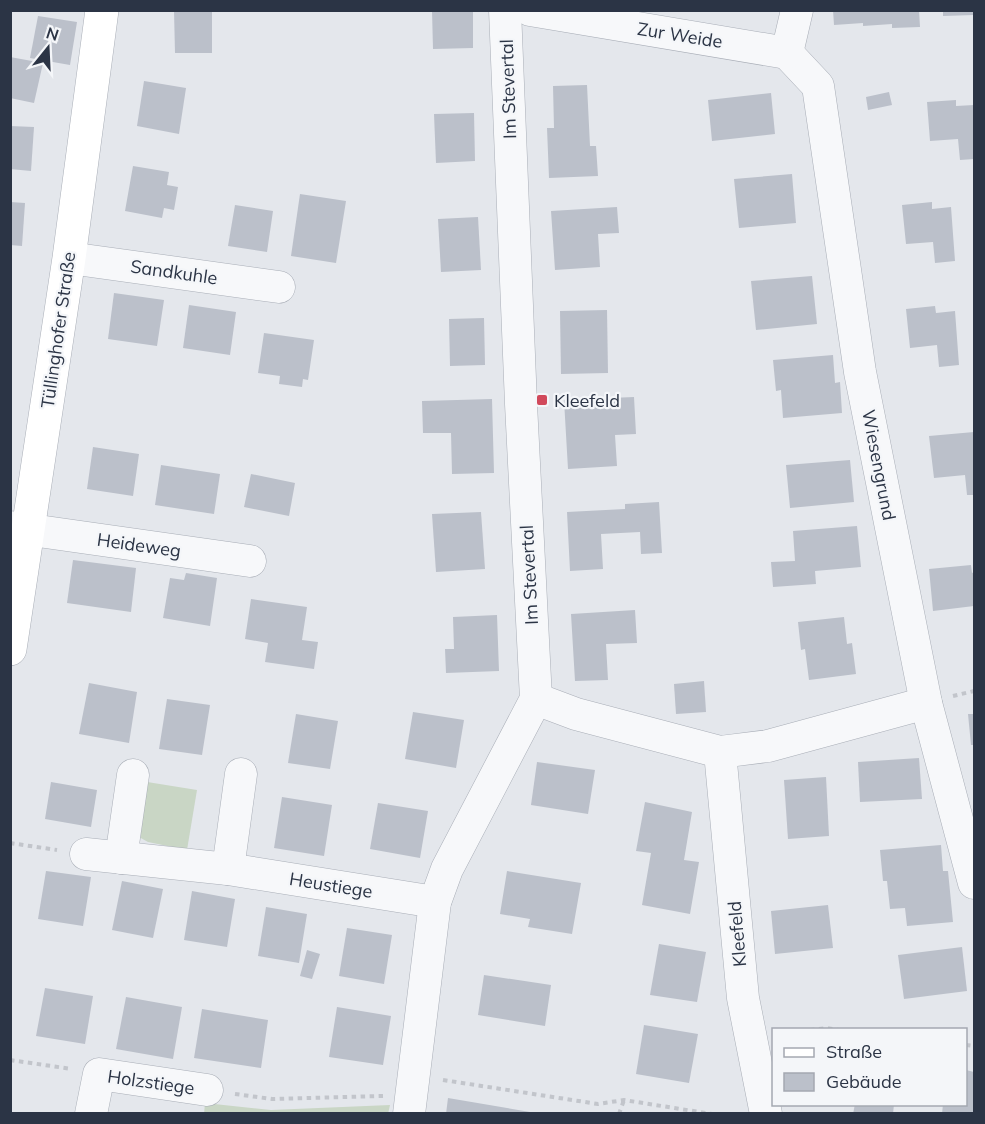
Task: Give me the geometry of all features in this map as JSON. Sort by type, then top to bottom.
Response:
[{"type":"main road","name":"Tüllinghofer Straße","points":[[10,649],[19,529],[69,258],[102,10]]},
{"type":"street","name":"Im Stevertal","points":[[505,10],[536,699]]},
{"type":"street","name":"Zur Weide","points":[[530,10],[787,53]]},
{"type":"street","points":[[787,53],[797,10]]},
{"type":"street","name":"Wiesengrund","points":[[787,53],[818,86],[860,372],[926,703],[975,883]]},
{"type":"street","name":"Sandkuhle","points":[[69,258],[279,287]]},
{"type":"street","name":"Heideweg","points":[[19,529],[250,561]]},
{"type":"street","points":[[412,1095],[435,902],[447,869],[536,699],[576,714],[720,752],[768,746],[926,703]]},
{"type":"street","name":"Kleefeld","points":[[720,752],[743,998],[766,1113]]},
{"type":"street","points":[[228,869],[242,774]]},
{"type":"street","points":[[121,858],[133,775]]},
{"type":"street","name":"Heustiege","points":[[86,854],[228,869],[435,902]]},
{"type":"street","name":"Holzstiege","points":[[91,1113],[99,1074],[207,1090]]},
{"type":"path","points":[[10,843],[86,854]]},
{"type":"path","points":[[10,1060],[99,1074]]},
{"type":"path","points":[[207,1090],[272,1098],[412,1095],[598,1104],[624,1100],[711,1113]]},
{"type":"path","points":[[619,1113],[624,1100]]},
{"type":"green space","points":[[141,781],[197,790],[187,850],[148,842],[139,837]]},
{"type":"green space","points":[[205,1103],[271,1110],[390,1105],[388,1114],[204,1114]]},
{"type":"building","points":[[174,10],[212,10],[212,53],[175,53]]},
{"type":"building","points":[[432,10],[473,10],[473,48],[433,49]]},
{"type":"building","points":[[833,10],[919,10],[920,27],[892,28],[892,24],[863,26],[863,23],[834,25]]},
{"type":"building","points":[[943,10],[974,10],[974,15],[943,16]]},
{"type":"building","points":[[38,16],[77,22],[70,65],[30,58]]},
{"type":"building","points":[[10,57],[43,63],[34,103],[10,98]]},
{"type":"building","points":[[144,81],[186,88],[179,134],[137,126]]},
{"type":"building","points":[[587,85],[590,146],[596,146],[598,176],[549,178],[547,128],[554,128],[553,86]]},
{"type":"building","points":[[889,92],[892,105],[868,110],[866,97]]},
{"type":"building","points":[[771,93],[775,134],[712,141],[708,100]]},
{"type":"building","points":[[956,100],[956,106],[974,105],[974,159],[960,160],[958,139],[930,141],[927,102]]},
{"type":"building","points":[[474,113],[475,161],[436,163],[434,114]]},
{"type":"building","points":[[10,126],[34,127],[31,171],[10,169]]},
{"type":"building","points":[[133,166],[169,172],[167,185],[178,187],[174,210],[164,208],[162,218],[125,211]]},
{"type":"building","points":[[792,174],[796,223],[739,228],[734,179]]},
{"type":"building","points":[[300,194],[346,201],[336,263],[291,256]]},
{"type":"building","points":[[10,202],[25,203],[22,246],[10,245]]},
{"type":"building","points":[[932,202],[932,209],[951,207],[955,261],[935,263],[933,242],[906,244],[902,205]]},
{"type":"building","points":[[235,205],[273,211],[267,252],[228,246]]},
{"type":"building","points":[[617,207],[619,233],[598,234],[600,267],[555,270],[551,211]]},
{"type":"building","points":[[478,217],[481,270],[441,272],[438,219]]},
{"type":"building","points":[[812,276],[817,324],[756,330],[751,281]]},
{"type":"building","points":[[114,293],[164,300],[157,346],[108,339]]},
{"type":"building","points":[[189,305],[236,312],[230,355],[183,348]]},
{"type":"building","points":[[935,306],[936,313],[955,311],[959,365],[939,367],[937,345],[910,348],[906,309]]},
{"type":"building","points":[[607,310],[608,373],[561,374],[560,311]]},
{"type":"building","points":[[484,318],[485,365],[450,366],[449,319]]},
{"type":"building","points":[[264,333],[314,340],[308,380],[303,379],[302,387],[279,384],[280,376],[258,373]]},
{"type":"building","points":[[833,355],[835,383],[840,382],[842,413],[783,418],[781,390],[776,391],[773,360]]},
{"type":"building","points":[[634,397],[636,434],[615,435],[617,466],[568,469],[564,400]]},
{"type":"building","points":[[492,399],[494,473],[452,474],[451,433],[423,433],[422,401]]},
{"type":"building","points":[[974,432],[974,495],[967,495],[965,475],[934,478],[929,436]]},
{"type":"building","points":[[93,447],[139,454],[133,496],[87,489]]},
{"type":"building","points":[[850,460],[854,502],[790,508],[786,465]]},
{"type":"building","points":[[161,465],[220,474],[214,514],[155,505]]},
{"type":"building","points":[[251,474],[295,483],[289,516],[244,507]]},
{"type":"building","points":[[659,502],[662,553],[641,554],[640,532],[601,534],[603,569],[570,571],[567,512],[625,509],[625,504]]},
{"type":"building","points":[[481,512],[485,569],[436,572],[432,514]]},
{"type":"building","points":[[857,526],[861,567],[815,571],[816,584],[773,587],[771,562],[795,561],[793,531]]},
{"type":"building","points":[[73,560],[136,568],[131,612],[67,603]]},
{"type":"building","points":[[971,565],[972,573],[974,572],[974,606],[933,611],[929,569]]},
{"type":"building","points":[[186,573],[217,578],[210,626],[163,618],[170,578],[184,580]]},
{"type":"building","points":[[251,599],[307,607],[302,640],[318,642],[314,669],[265,662],[268,643],[245,639]]},
{"type":"building","points":[[635,610],[637,643],[606,644],[608,680],[575,681],[571,614]]},
{"type":"building","points":[[497,615],[499,671],[446,673],[445,649],[454,649],[453,617]]},
{"type":"building","points":[[844,617],[847,644],[852,643],[856,674],[809,680],[805,649],[801,650],[798,622]]},
{"type":"building","points":[[704,681],[706,712],[676,714],[674,684]]},
{"type":"building","points":[[89,683],[137,692],[129,743],[79,734]]},
{"type":"building","points":[[167,699],[210,705],[202,755],[159,749]]},
{"type":"building","points":[[413,712],[464,720],[456,768],[405,759]]},
{"type":"building","points":[[296,714],[338,721],[330,769],[288,763]]},
{"type":"building","points":[[968,714],[974,714],[974,745],[971,745]]},
{"type":"building","points":[[919,758],[922,799],[860,802],[858,762]]},
{"type":"building","points":[[537,762],[595,770],[588,814],[531,805]]},
{"type":"building","points":[[826,777],[829,836],[788,839],[784,780]]},
{"type":"building","points":[[51,782],[97,790],[91,827],[45,819]]},
{"type":"building","points":[[282,797],[332,805],[324,856],[274,848]]},
{"type":"building","points":[[645,802],[692,812],[684,860],[699,862],[690,914],[642,905],[651,853],[636,851]]},
{"type":"building","points":[[378,803],[428,811],[420,858],[370,849]]},
{"type":"building","points":[[941,845],[943,871],[948,871],[953,922],[907,926],[905,908],[890,909],[887,881],[883,881],[880,850]]},
{"type":"building","points":[[46,871],[91,877],[83,926],[38,919]]},
{"type":"building","points":[[507,871],[581,883],[572,934],[528,927],[530,919],[500,914]]},
{"type":"building","points":[[122,881],[163,889],[153,938],[112,930]]},
{"type":"building","points":[[192,891],[235,899],[227,947],[184,940]]},
{"type":"building","points":[[828,905],[833,948],[775,954],[771,911]]},
{"type":"building","points":[[266,907],[307,914],[299,963],[258,956]]},
{"type":"building","points":[[347,928],[392,935],[384,984],[339,976]]},
{"type":"building","points":[[659,944],[706,952],[697,1002],[650,995]]},
{"type":"building","points":[[962,947],[967,991],[904,999],[898,955]]},
{"type":"building","points":[[307,950],[320,954],[312,979],[300,976]]},
{"type":"building","points":[[484,975],[551,985],[545,1026],[478,1015]]},
{"type":"building","points":[[45,988],[93,996],[85,1044],[36,1036]]},
{"type":"building","points":[[126,997],[182,1007],[173,1059],[116,1049]]},
{"type":"building","points":[[337,1007],[391,1016],[383,1065],[329,1057]]},
{"type":"building","points":[[202,1009],[268,1020],[261,1068],[194,1058]]},
{"type":"building","points":[[644,1025],[698,1034],[689,1083],[636,1074]]},
{"type":"building","points":[[967,1070],[974,1072],[974,1114],[942,1114],[943,1106],[967,1106]]},
{"type":"building","points":[[448,1098],[530,1112],[530,1114],[446,1114]]},
{"type":"building","points":[[855,1106],[894,1106],[893,1114],[853,1114]]},
{"type":"place","name":"Kleefeld","points":[[542,400]]}]
